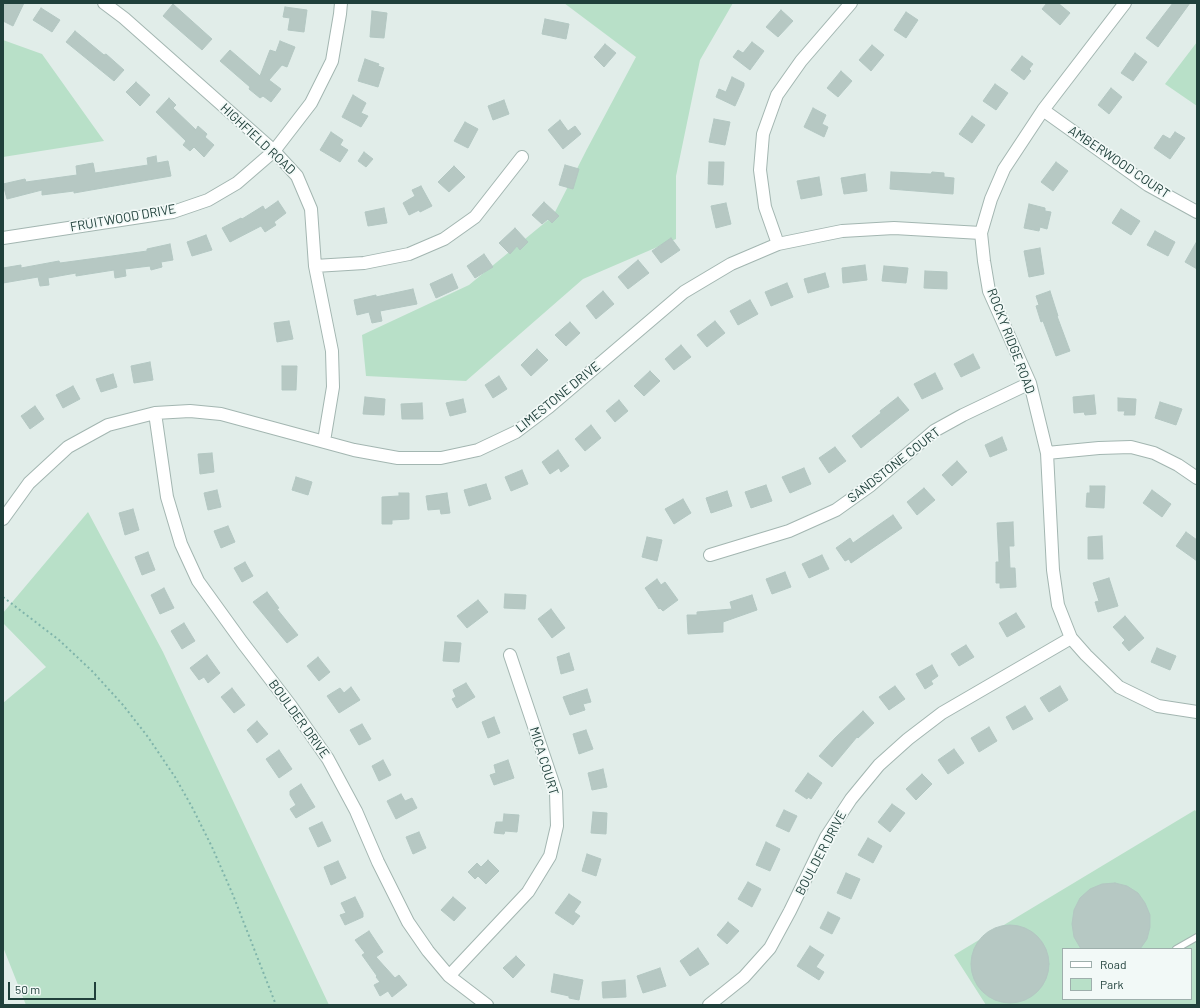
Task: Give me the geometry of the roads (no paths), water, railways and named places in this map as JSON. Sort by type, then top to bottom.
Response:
[{"type":"street","name":"HIGHFIELD ROAD","points":[[104,3],[124,18],[274,151],[297,176],[311,209],[314,266],[332,351],[333,387],[324,441]]},
{"type":"street","name":"FRUITWOOD DRIVE","points":[[3,238],[173,212],[208,200],[237,183],[274,151],[311,103],[332,61],[341,3]]},
{"type":"street","points":[[778,244],[765,207],[760,170],[763,134],[777,94],[801,62],[851,3]]},
{"type":"street","name":"ROCKY RIDGE ROAD","points":[[1122,4],[1043,110],[1004,169],[991,199],[981,232],[984,261],[989,291],[1030,384],[1047,453],[1053,570],[1058,605],[1070,638],[1086,656],[1119,687],[1158,706],[1197,712]]},
{"type":"street","name":"AMBERWOOD COURT","points":[[1043,110],[1148,185],[1197,212]]},
{"type":"street","points":[[314,266],[364,263],[409,254],[444,239],[474,217],[522,156]]},
{"type":"street","name":"LIMESTONE DRIVE","points":[[3,519],[29,483],[68,447],[108,425],[155,413],[190,411],[221,414],[354,450],[398,458],[441,458],[478,450],[516,432],[549,407],[684,292],[731,264],[778,244],[842,231],[894,228],[981,232]]},
{"type":"street","name":"SANDSTONE COURT","points":[[710,555],[789,531],[836,510],[871,485],[934,431],[963,414],[1030,384]]},
{"type":"street","name":"BOULDER DRIVE","points":[[155,413],[167,497],[181,544],[198,581],[328,758],[356,811],[378,862],[408,922],[449,976],[487,1005]]},
{"type":"street","points":[[1047,453],[1099,448],[1130,447],[1154,453],[1178,465],[1197,478]]},
{"type":"street","name":"BOULDER DRIVE","points":[[709,1005],[744,976],[770,948],[790,912],[826,837],[851,799],[879,765],[908,739],[942,713],[1070,638]]},
{"type":"street","name":"MICA COURT","points":[[449,976],[528,892],[550,856],[557,826],[556,792],[510,655]]},
{"type":"lane","points":[[1178,948],[1197,937]]}]
